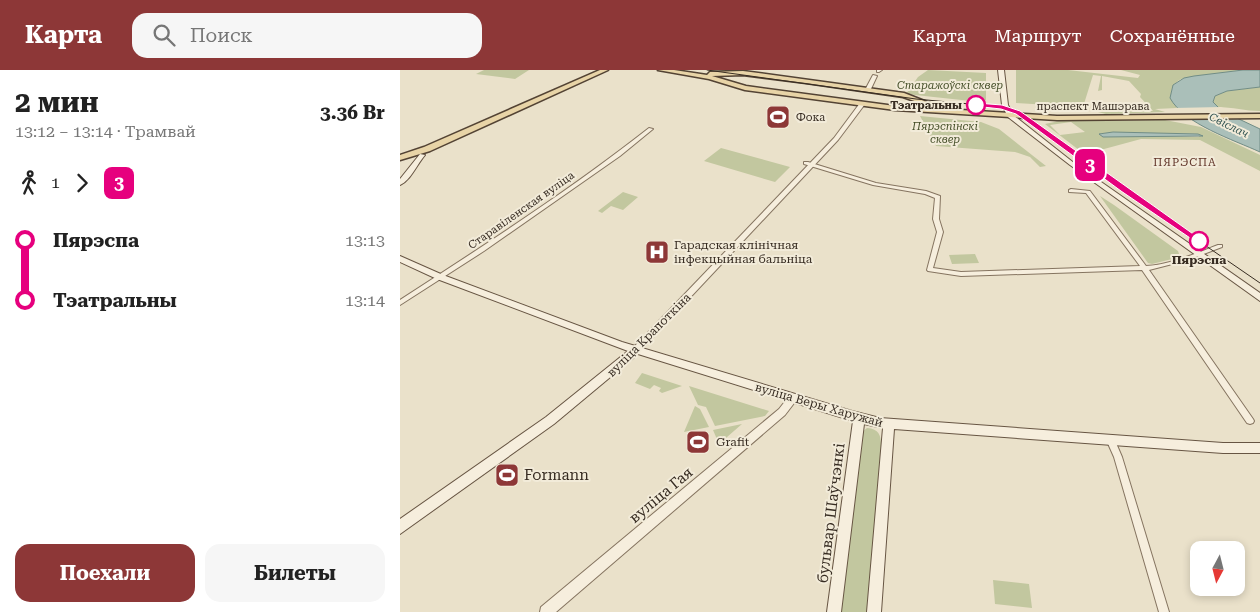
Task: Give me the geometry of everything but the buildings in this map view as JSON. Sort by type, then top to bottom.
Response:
[{"type":"main road","points":[[400,183],[411,172],[413,164],[422,155],[605,70]]},
{"type":"main road","points":[[401,157],[427,149],[613,70]]},
{"type":"main road","name":"праспект Машэрава","points":[[661,70],[709,76],[742,73],[904,95],[921,102],[941,106],[1009,114]]},
{"type":"main road","name":"праспект Машэрава","points":[[683,70],[745,88],[896,108],[1009,114],[1144,116],[1260,114]]},
{"type":"main road","points":[[1001,70],[1009,114],[1072,164],[1260,298]]},
{"type":"main road","points":[[401,157],[413,164]]},
{"type":"main road","name":"вуліца Веры Харужай","points":[[400,259],[440,277],[636,350],[859,418],[889,424],[1223,448],[1260,448]]},
{"type":"main road","name":"вуліца Крапоткіна","points":[[400,527],[572,405],[636,350]]},
{"type":"main road","name":"бульвар Шаўчэнкі","points":[[834,612],[859,418]]},
{"type":"main road","points":[[874,612],[889,424]]},
{"type":"street","points":[[868,90],[878,72]]},
{"type":"street","name":"вуліца Крапоткіна","points":[[636,350],[809,164],[836,139],[862,104]]},
{"type":"street","name":"Старавіленская вуліца","points":[[400,303],[618,155],[651,129]]},
{"type":"street","points":[[809,164],[829,172],[875,184],[936,195],[939,199],[936,219],[940,232],[930,270],[961,274],[1144,269],[1173,263],[1220,246]]},
{"type":"street","points":[[1072,191],[1088,192],[1250,421]]},
{"type":"street","name":"вуліца Гая","points":[[546,612],[782,412],[793,398]]},
{"type":"street","points":[[1110,439],[1118,457],[1164,612]]},
{"type":"green space","points":[[484,70],[529,70],[515,79],[476,74]]},
{"type":"green space","name":"Старажоўскі сквер","points":[[928,70],[986,73],[986,100],[980,102],[906,94],[918,77]]},
{"type":"green space","points":[[1016,70],[1068,70],[1138,78],[1140,75],[1121,70],[1243,70],[1181,79],[1172,89],[1173,100],[1177,108],[1155,109],[1165,112],[1106,114],[1094,111],[1153,111],[1129,81],[1102,76],[1102,90],[1098,91],[1101,76],[1093,75],[1083,107],[1016,103]]},
{"type":"green space","points":[[1260,87],[1260,111],[1217,107],[1213,102],[1215,96],[1227,91]]},
{"type":"green space","name":"Пярэспінскі сквер","points":[[920,116],[981,122],[999,129],[1046,166],[1040,167],[1030,157],[1015,152],[936,146]]},
{"type":"green space","points":[[1165,120],[1201,127],[1260,155],[1260,171],[1200,140],[1141,139],[1093,152],[1098,160],[1092,160],[1045,124],[1059,121]],"holes":[[[1071,122],[1085,132],[1060,135],[1050,125]],[[1101,133],[1198,134],[1199,137],[1121,135],[1103,137]]]},
{"type":"green space","points":[[721,148],[790,167],[775,182],[704,161]]},
{"type":"green space","points":[[623,192],[638,197],[623,210],[611,206],[602,213],[598,211]]},
{"type":"green space","points":[[1100,196],[1178,251],[1180,257],[1152,264],[1148,263]]},
{"type":"green space","points":[[975,254],[979,263],[952,264],[949,255]]},
{"type":"green space","points":[[642,373],[682,386],[662,393],[659,391],[661,388],[654,385],[650,389],[635,383]]},
{"type":"green space","points":[[689,386],[769,411],[765,416],[715,426],[706,407],[698,405]]},
{"type":"green space","points":[[695,406],[700,409],[709,427],[684,432]]},
{"type":"green space","points":[[742,424],[719,444],[713,430]]},
{"type":"green space","points":[[867,428],[877,431],[881,446],[867,612],[841,612],[862,432]]},
{"type":"green space","points":[[993,580],[1029,584],[1032,608],[995,604]]},
{"type":"water","name":"Свіслач","points":[[1243,70],[1260,70],[1260,87],[1227,91],[1215,96],[1213,102],[1222,111],[1260,129],[1260,152],[1211,130],[1186,116],[1170,98],[1173,85],[1184,78]]},
{"type":"water","points":[[1113,132],[1198,134],[1203,136],[1103,137],[1099,134]]},
{"type":"pier","points":[[1221,107],[1244,119],[1188,120],[1174,108]]},
{"type":"tram line","points":[[707,70],[916,99],[1002,107],[1015,111],[1123,189],[1260,283]]},
{"type":"tram line","name":"3","points":[[976,105],[1002,107],[1018,112],[1199,241]]},
{"type":"place","name":"Тэатральны","points":[[976,105]]},
{"type":"place","name":"Фока","points":[[778,117]]},
{"type":"place","name":"Пярэспа","points":[[1199,241]]},
{"type":"place","name":"Гарадская клінічная інфекцыйная бальніца","points":[[657,252]]},
{"type":"place","name":"Grafit","points":[[698,442]]},
{"type":"place","name":"Formann","points":[[507,475]]},
{"type":"district","name":"ПЯРЭСПА","points":[[1185,162]]}]
